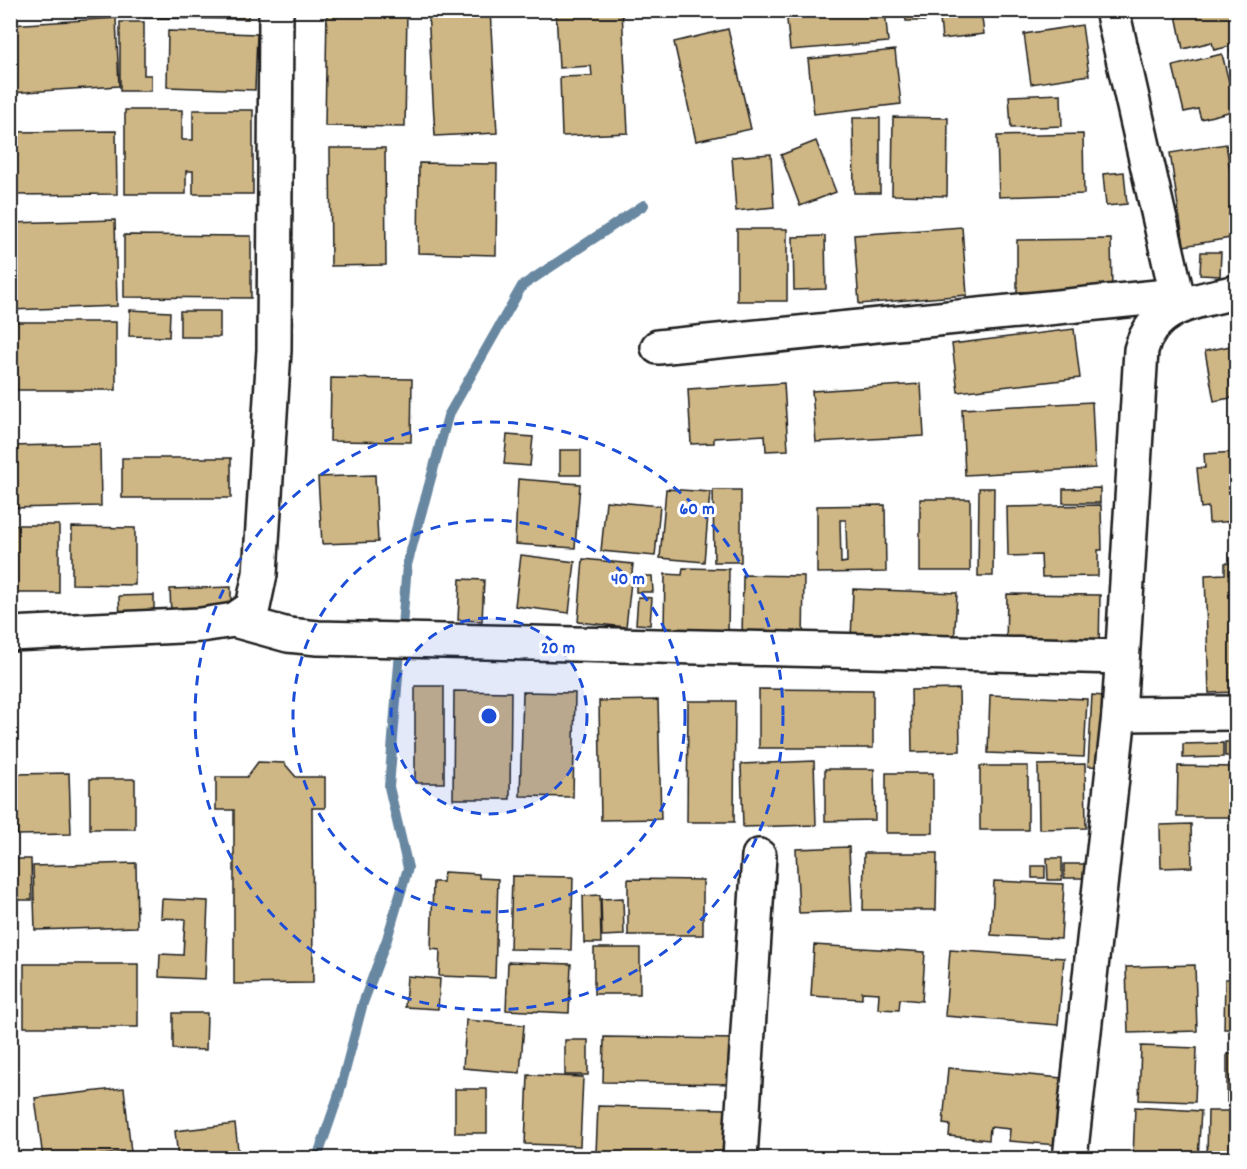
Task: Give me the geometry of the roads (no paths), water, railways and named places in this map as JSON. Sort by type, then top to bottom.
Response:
[{"type":"street","points":[[234,620],[253,607],[260,574],[274,350],[276,10]]},
{"type":"street","points":[[1112,10],[1171,304]]},
{"type":"street","points":[[658,347],[1189,303],[1236,292]]},
{"type":"street","points":[[1070,1158],[1119,714],[1141,350],[1146,334],[1171,304]]},
{"type":"street","points":[[10,634],[201,625],[234,620],[288,635],[318,638],[1122,657]]},
{"type":"street","points":[[1119,714],[1236,713]]},
{"type":"street","points":[[741,1158],[759,856]]},
{"type":"waterway","points":[[317,1158],[339,1094],[363,1003],[387,939],[408,868],[389,787],[407,565],[448,416],[522,286],[644,205]]}]
